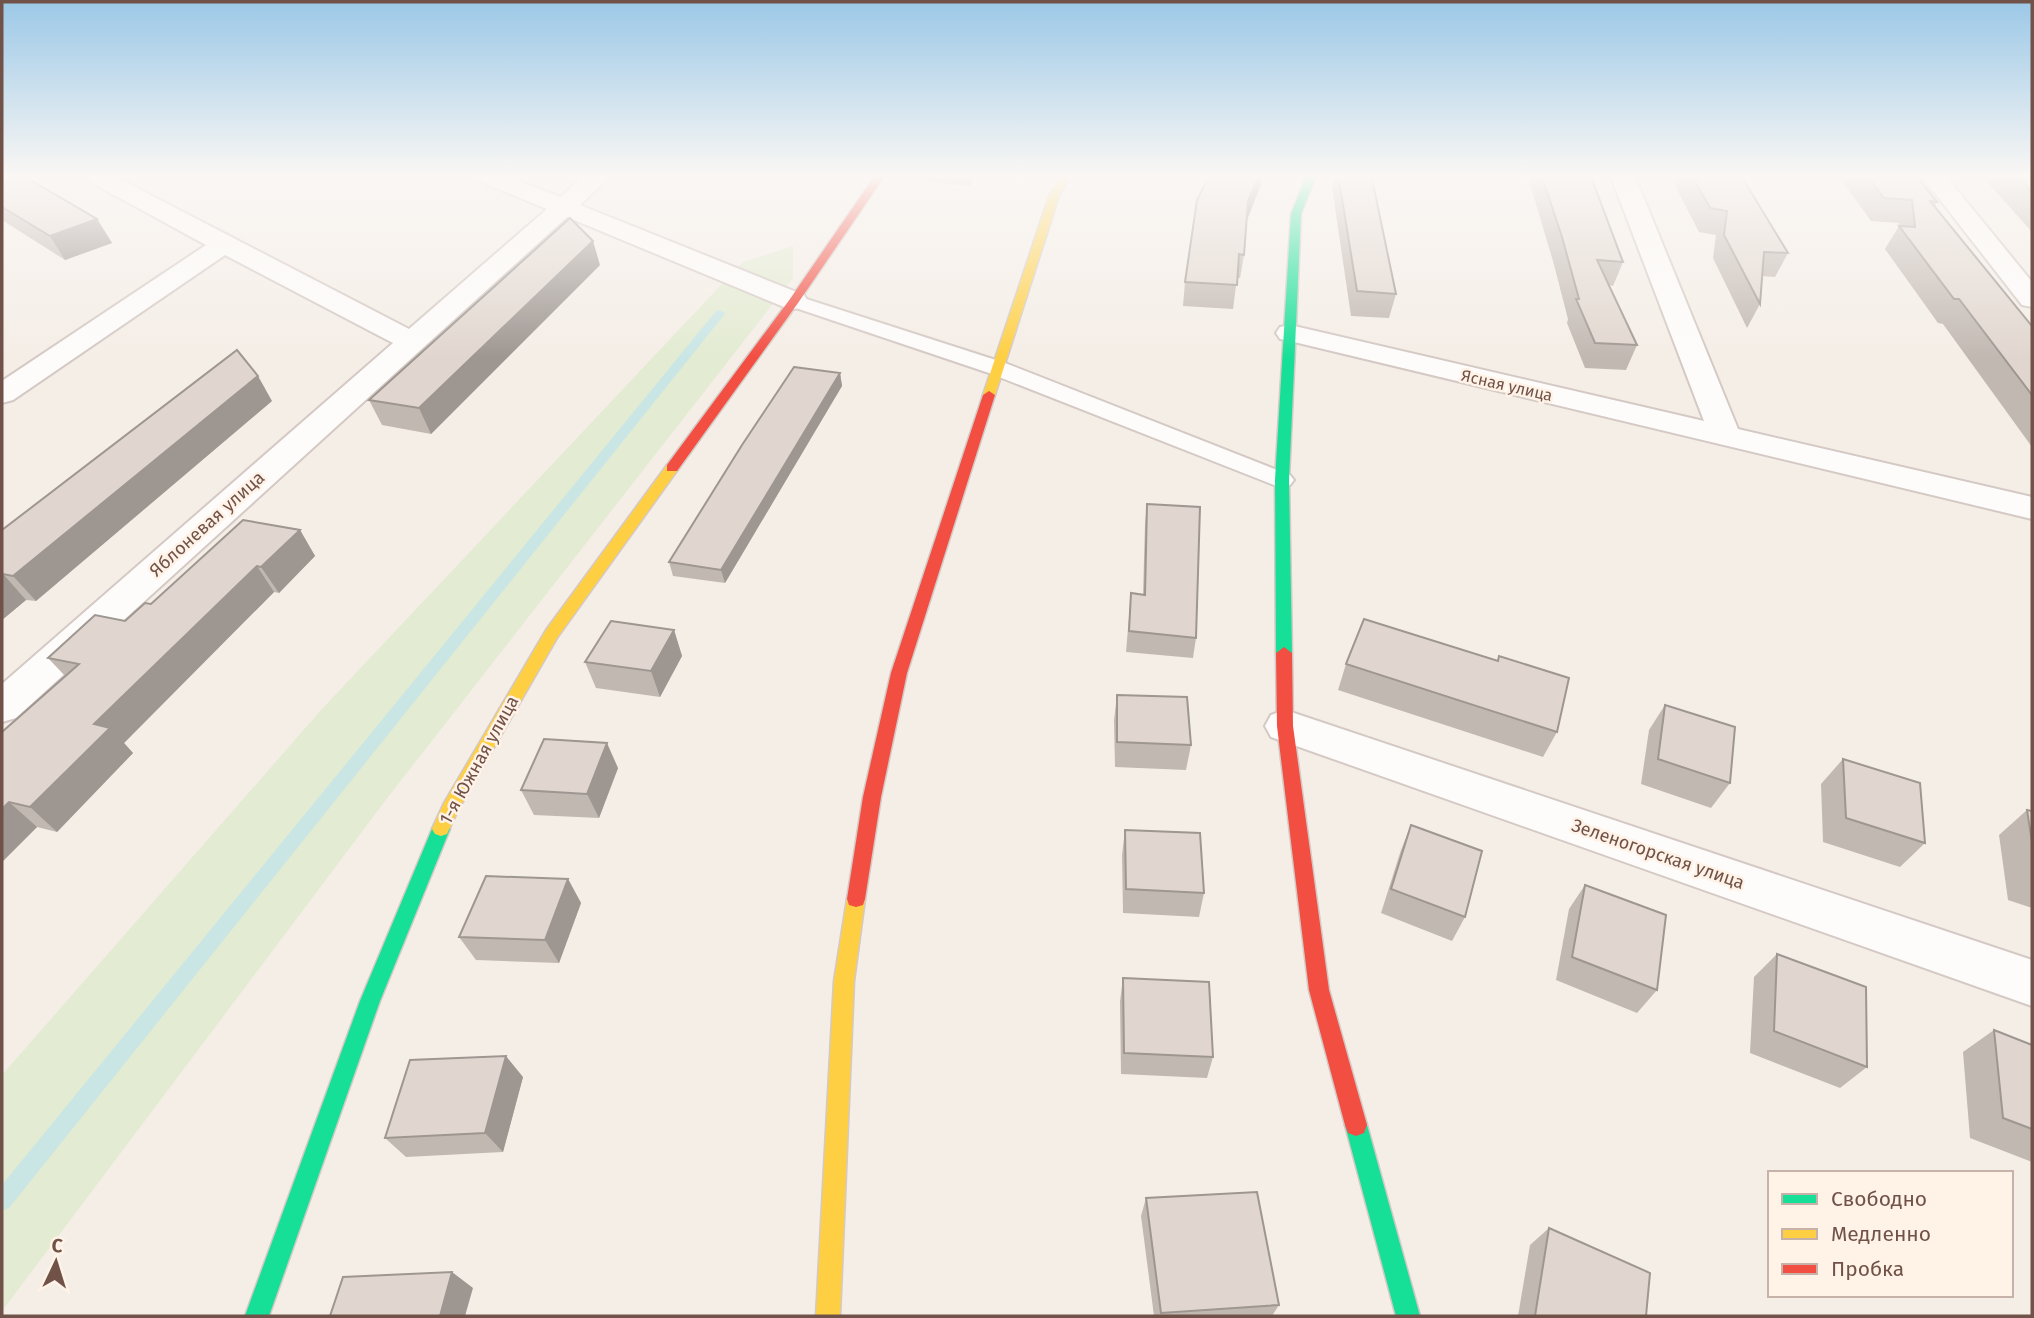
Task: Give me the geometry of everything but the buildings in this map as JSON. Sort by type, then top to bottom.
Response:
[{"type":"street","points":[[208,236],[412,342]]},
{"type":"street","name":"Яблоневая улица","points":[[2,707],[532,236]]},
{"type":"street","points":[[634,236],[794,301]]},
{"type":"street","name":"1-я Южная улица","points":[[257,1316],[370,1001],[450,808],[551,634],[839,236]]},
{"type":"street","points":[[828,1316],[845,981],[872,797],[899,673],[1041,236]]},
{"type":"street","points":[[1295,236],[1282,480],[1284,726],[1319,989],[1408,1316]]},
{"type":"street","points":[[1646,236],[1724,436]]},
{"type":"street","points":[[1981,236],[2032,299]]},
{"type":"street","points":[[2,394],[224,244]]},
{"type":"street","name":"Ясная улица","points":[[1290,333],[2032,508]]},
{"type":"street","name":"Зеленогорская улица","points":[[1284,726],[2032,983]]},
{"type":"lane","points":[[794,301],[997,368],[1282,480]]},
{"type":"green space","points":[[793,246],[793,278],[385,801],[2,1311],[2,1075],[321,710],[743,262]]},
{"type":"waterway","points":[[2,1201],[720,313]]},
{"type":"traffic: fast","points":[[1284,653],[1282,480],[1295,236]]},
{"type":"traffic: fast","points":[[257,1316],[370,1001],[441,829]]},
{"type":"traffic: fast","points":[[1356,1125],[1408,1316]]},
{"type":"traffic: slow","points":[[989,395],[1041,236]]},
{"type":"traffic: slow","points":[[441,829],[450,808],[551,634],[672,468]]},
{"type":"traffic: slow","points":[[828,1316],[844,981],[856,899]]},
{"type":"traffic: jam","points":[[672,468],[839,236]]},
{"type":"traffic: jam","points":[[856,899],[872,797],[899,673],[989,395]]},
{"type":"traffic: jam","points":[[1284,653],[1285,726],[1319,990],[1356,1125]]}]
